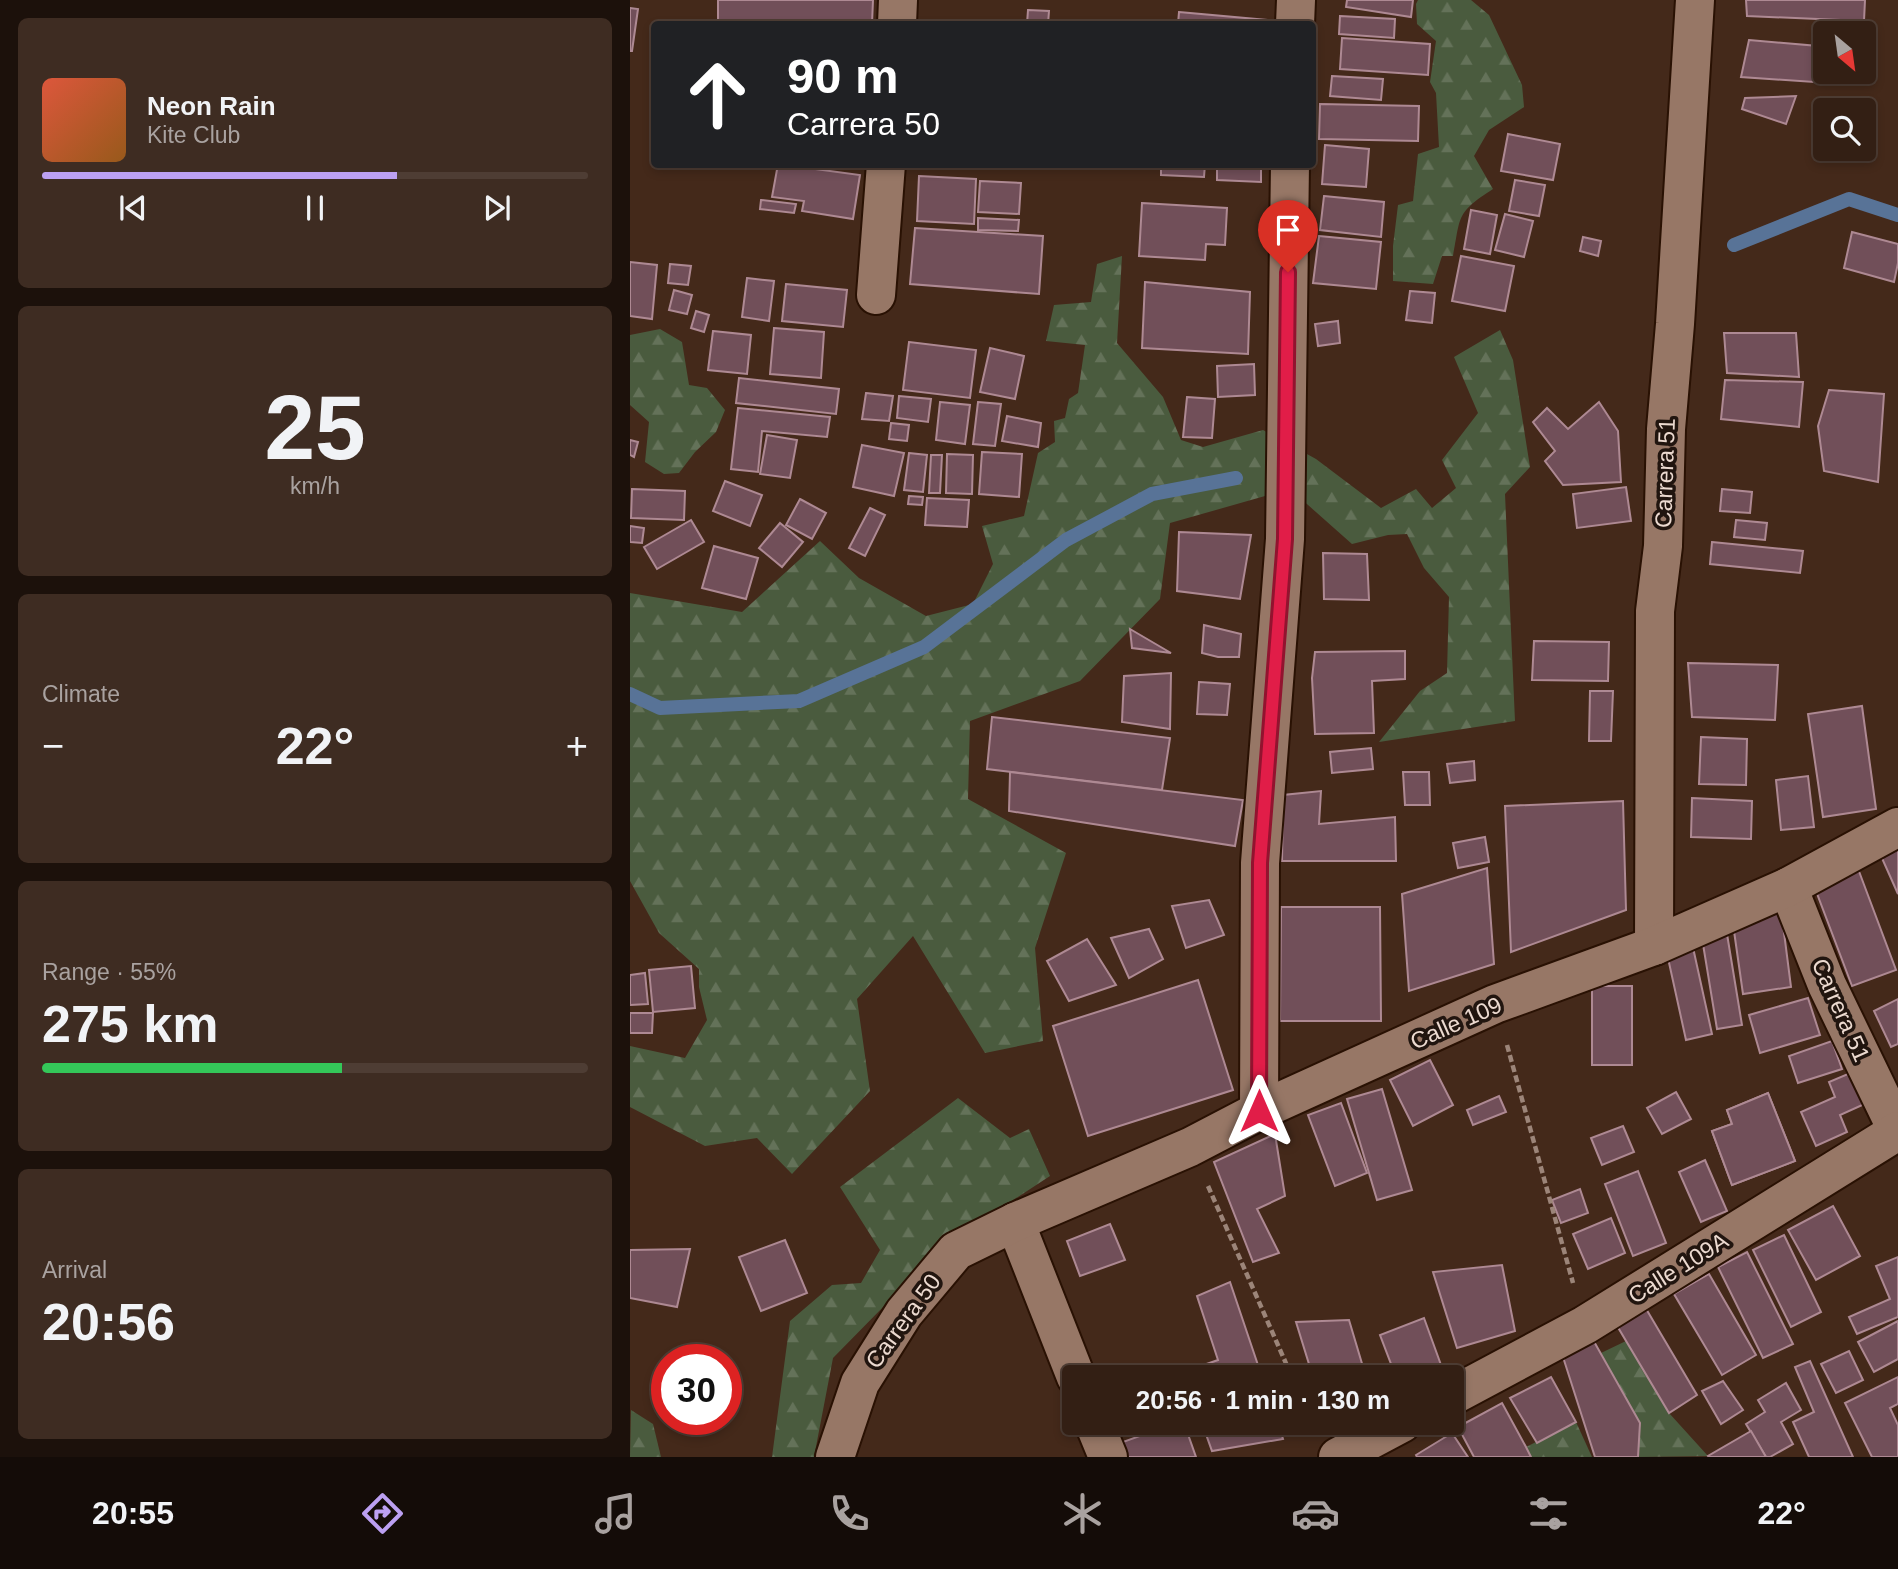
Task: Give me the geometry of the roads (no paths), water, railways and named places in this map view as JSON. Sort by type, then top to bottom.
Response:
[{"type":"street","points":[[897,21],[898,0]]},
{"type":"street","points":[[1295,21],[1296,0]]},
{"type":"street","name":"Carrera 51","points":[[1654,946],[1656,611],[1663,546],[1666,429],[1695,0]]},
{"type":"street","points":[[876,295],[886,168]]},
{"type":"street","points":[[1259,1111],[1260,863],[1285,539],[1290,168]]},
{"type":"street","name":"Calle 109","points":[[1015,1222],[1190,1147],[1259,1111],[1495,1004],[1654,946],[1787,887],[1898,827]]},
{"type":"street","name":"Carrera 51","points":[[1787,887],[1827,985],[1898,1132]]},
{"type":"street","name":"Calle 109A","points":[[1464,1390],[1584,1325],[1898,1132]]},
{"type":"street","points":[[1015,1222],[1071,1365]]},
{"type":"street","name":"Carrera 50","points":[[835,1457],[860,1383],[904,1313],[956,1251],[1015,1222]]},
{"type":"street","points":[[1099,1435],[1108,1457]]},
{"type":"street","points":[[1338,1457],[1379,1435]]},
{"type":"waterway","points":[[1734,245],[1849,199],[1898,215]]},
{"type":"waterway","points":[[630,694],[660,708],[799,701],[924,647],[1066,540],[1152,494],[1236,478]]}]
